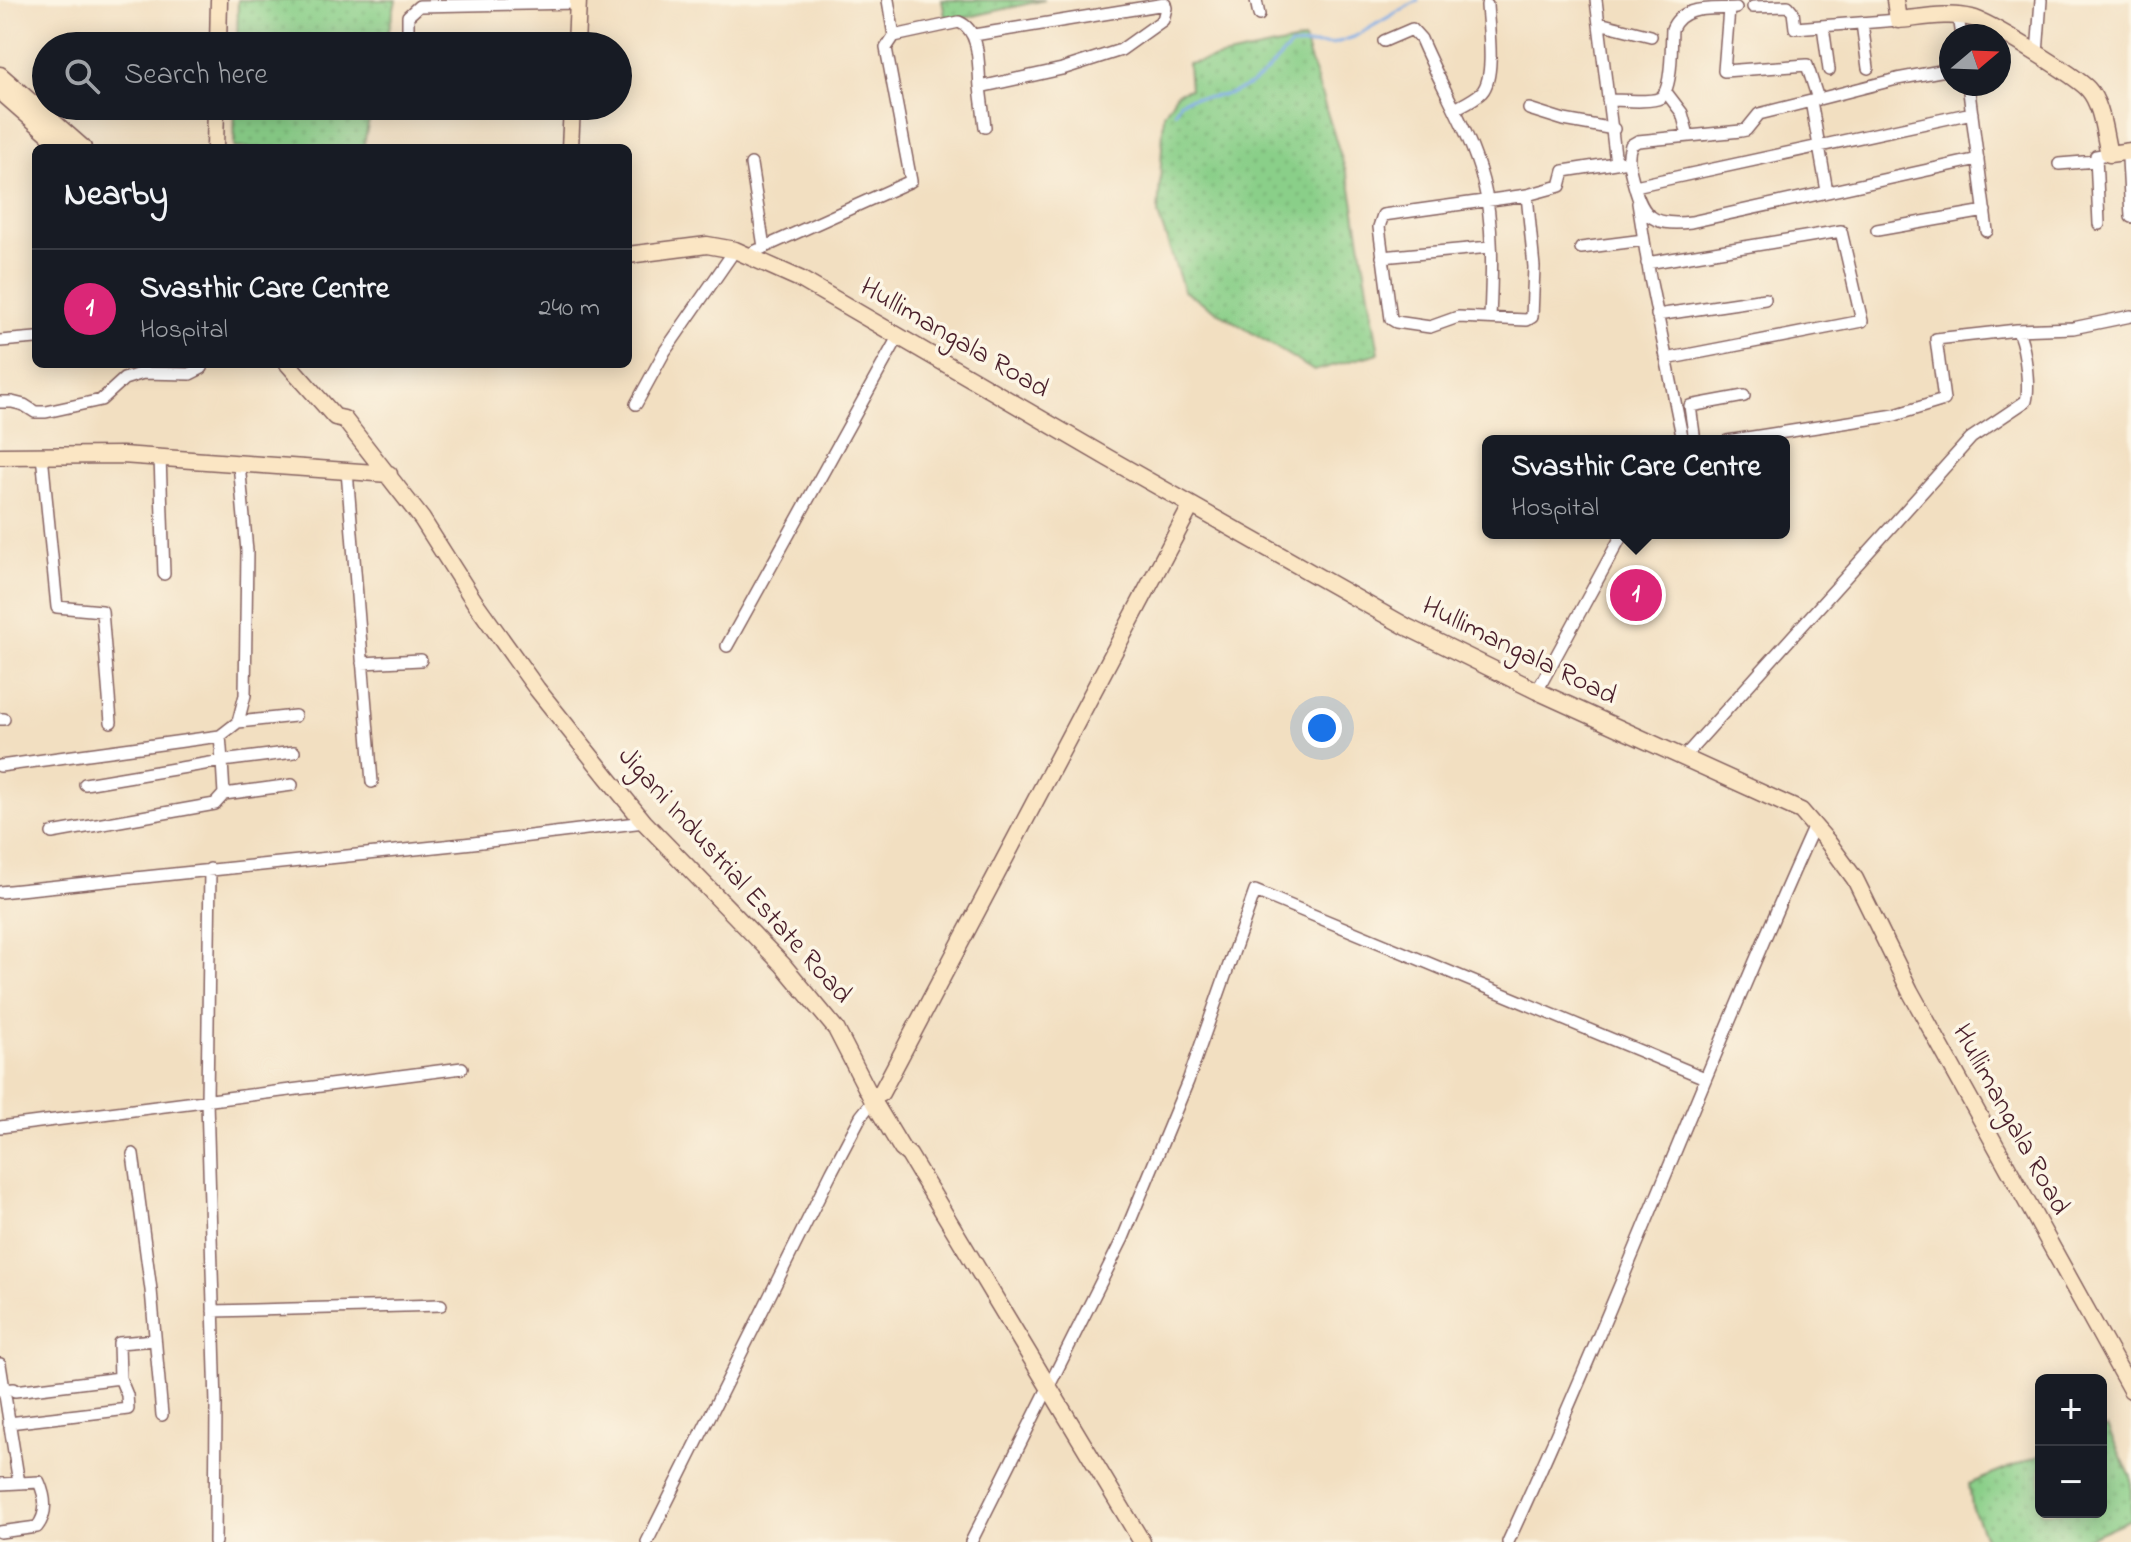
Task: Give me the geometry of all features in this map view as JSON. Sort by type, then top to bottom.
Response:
[{"type":"street","points":[[218,32],[219,0]]},
{"type":"street","points":[[636,404],[665,351],[741,252],[764,247],[911,181],[886,48],[894,36],[888,0]]},
{"type":"street","points":[[1256,0],[1259,15]]},
{"type":"street","points":[[1596,0],[1608,100],[1622,162],[1635,186],[1647,263],[1682,435]]},
{"type":"street","points":[[1895,0],[1898,20]]},
{"type":"street","points":[[2037,54],[2041,0]]},
{"type":"street","points":[[408,32],[408,16],[419,6],[578,2],[577,32]]},
{"type":"street","points":[[974,35],[1165,4],[1166,8],[1163,20],[1121,50],[1062,69],[980,87]]},
{"type":"street","points":[[1455,109],[1480,94],[1487,85],[1490,65],[1487,5]]},
{"type":"street","points":[[1753,7],[1788,6],[1793,12],[1795,28],[1973,18],[2037,54],[2089,90],[2098,107],[2102,157],[2099,224]]},
{"type":"street","points":[[1608,100],[1655,99],[1666,92],[1675,21],[1690,11],[1733,8],[1724,71],[1807,65],[1815,100],[1827,191]]},
{"type":"street","points":[[1958,17],[1959,24]]},
{"type":"street","points":[[894,36],[959,22],[969,27],[974,35],[985,127]]},
{"type":"street","points":[[1599,23],[1651,36]]},
{"type":"street","points":[[1862,23],[1868,68]]},
{"type":"street","points":[[1823,26],[1829,70]]},
{"type":"street","points":[[1384,41],[1412,29],[1416,33],[1455,109],[1478,163],[1487,201],[1490,318]]},
{"type":"street","points":[[1622,162],[1631,145],[1638,141],[1746,130],[1759,114],[1939,71]]},
{"type":"street","points":[[0,75],[32,103]]},
{"type":"street","points":[[0,91],[32,119]]},
{"type":"street","points":[[1666,92],[1682,113],[1688,135]]},
{"type":"street","points":[[1970,96],[1987,231]]},
{"type":"street","points":[[1529,109],[1564,120],[1614,129]]},
{"type":"street","points":[[1635,186],[1972,113]]},
{"type":"street","points":[[33,120],[60,144]]},
{"type":"street","points":[[51,120],[78,144]]},
{"type":"street","points":[[215,144],[216,120]]},
{"type":"street","points":[[570,144],[571,120]]},
{"type":"street","points":[[2059,164],[2131,151]]},
{"type":"street","points":[[2131,151],[2128,159],[2131,217]]},
{"type":"street","points":[[1638,203],[1652,217],[1679,223],[1978,159]]},
{"type":"street","points":[[1527,195],[1534,267],[1534,313],[1527,320],[1455,317],[1434,327],[1396,322],[1389,312],[1382,257],[1379,227],[1383,215],[1527,195],[1560,186],[1564,171],[1622,162]]},
{"type":"street","points":[[751,164],[764,247]]},
{"type":"street","points":[[1877,230],[1985,211]]},
{"type":"street","points":[[1647,263],[1841,231],[1862,321],[1666,359]]},
{"type":"street","points":[[1581,248],[1644,240]]},
{"type":"street","name":"Hullimangala Road","points":[[632,254],[707,245],[741,252],[800,279],[1191,506],[1407,627],[1537,691],[1801,811],[1855,879],[1910,991],[2131,1390]]},
{"type":"street","points":[[1382,257],[1490,247]]},
{"type":"street","points":[[1657,315],[1765,299]]},
{"type":"street","points":[[1766,435],[1895,415],[1944,400],[1936,339],[2017,330],[2073,328],[2131,316]]},
{"type":"street","points":[[1683,758],[1971,438],[2026,401],[2028,392],[2022,341],[2017,330]]},
{"type":"street","points":[[727,646],[898,337]]},
{"type":"street","points":[[0,341],[32,338]]},
{"type":"street","points":[[0,402],[12,402],[35,412],[46,412],[101,400],[124,379],[143,373],[190,374],[202,368]]},
{"type":"street","name":"Jigani Industrial Estate Road","points":[[292,368],[335,417],[344,419],[389,474],[537,689],[644,822],[783,965],[847,1039],[877,1097],[906,1142],[909,1155],[1049,1388]]},
{"type":"street","points":[[306,368],[342,411],[344,419]]},
{"type":"street","points":[[1694,435],[1690,406],[1744,396]]},
{"type":"street","points":[[42,455],[57,607],[102,611],[111,722]]},
{"type":"street","points":[[0,456],[160,457],[389,474]]},
{"type":"street","points":[[160,457],[164,574]]},
{"type":"street","points":[[238,722],[245,695],[247,551],[239,463]]},
{"type":"street","points":[[347,471],[372,782]]},
{"type":"street","points":[[647,1542],[832,1171],[861,1116],[877,1097],[1191,506]]},
{"type":"street","points":[[1537,691],[1620,539]]},
{"type":"street","points":[[362,663],[421,660]]},
{"type":"street","points":[[0,766],[220,736],[238,722],[295,716]]},
{"type":"street","points":[[220,736],[224,794]]},
{"type":"street","points":[[85,784],[294,752]]},
{"type":"street","points":[[52,833],[215,804],[224,794],[292,785]]},
{"type":"street","points":[[0,892],[644,822]]},
{"type":"street","points":[[1508,1542],[1577,1389],[1748,972],[1814,826]]},
{"type":"street","points":[[210,869],[207,1101],[215,1542]]},
{"type":"street","points":[[971,1542],[1123,1238],[1188,1081],[1255,891],[1705,1078]]},
{"type":"street","points":[[0,1127],[462,1068]]},
{"type":"street","points":[[133,1154],[162,1415]]},
{"type":"street","points":[[213,1311],[441,1305]]},
{"type":"street","points":[[9,1423],[128,1409],[127,1395],[120,1378],[119,1343],[155,1340]]},
{"type":"street","points":[[0,1364],[19,1483]]},
{"type":"street","points":[[2,1390],[120,1378]]},
{"type":"street","points":[[1049,1388],[1142,1542]]},
{"type":"street","points":[[0,1484],[39,1482],[45,1501],[44,1518],[37,1527],[0,1532]]},
{"type":"green space","points":[[238,0],[396,0],[388,32],[237,32]]},
{"type":"green space","points":[[942,0],[1045,0],[946,22]]},
{"type":"green space","points":[[1304,40],[1351,188],[1379,353],[1314,371],[1184,291],[1158,214],[1164,114],[1177,93],[1190,89],[1188,64]]},
{"type":"green space","points":[[235,120],[369,120],[364,144],[234,144]]},
{"type":"green space","points":[[2107,1427],[2131,1477],[2131,1519],[2079,1542],[1987,1542],[1972,1507],[1969,1484],[2035,1457],[2035,1518],[2107,1518]]},
{"type":"waterway","points":[[1175,112],[1184,100],[1225,95],[1247,86],[1265,73],[1291,46],[1332,44],[1354,37],[1418,0]]},
{"type":"place","name":"Svasthir Care Centre","points":[[1636,595]]}]
